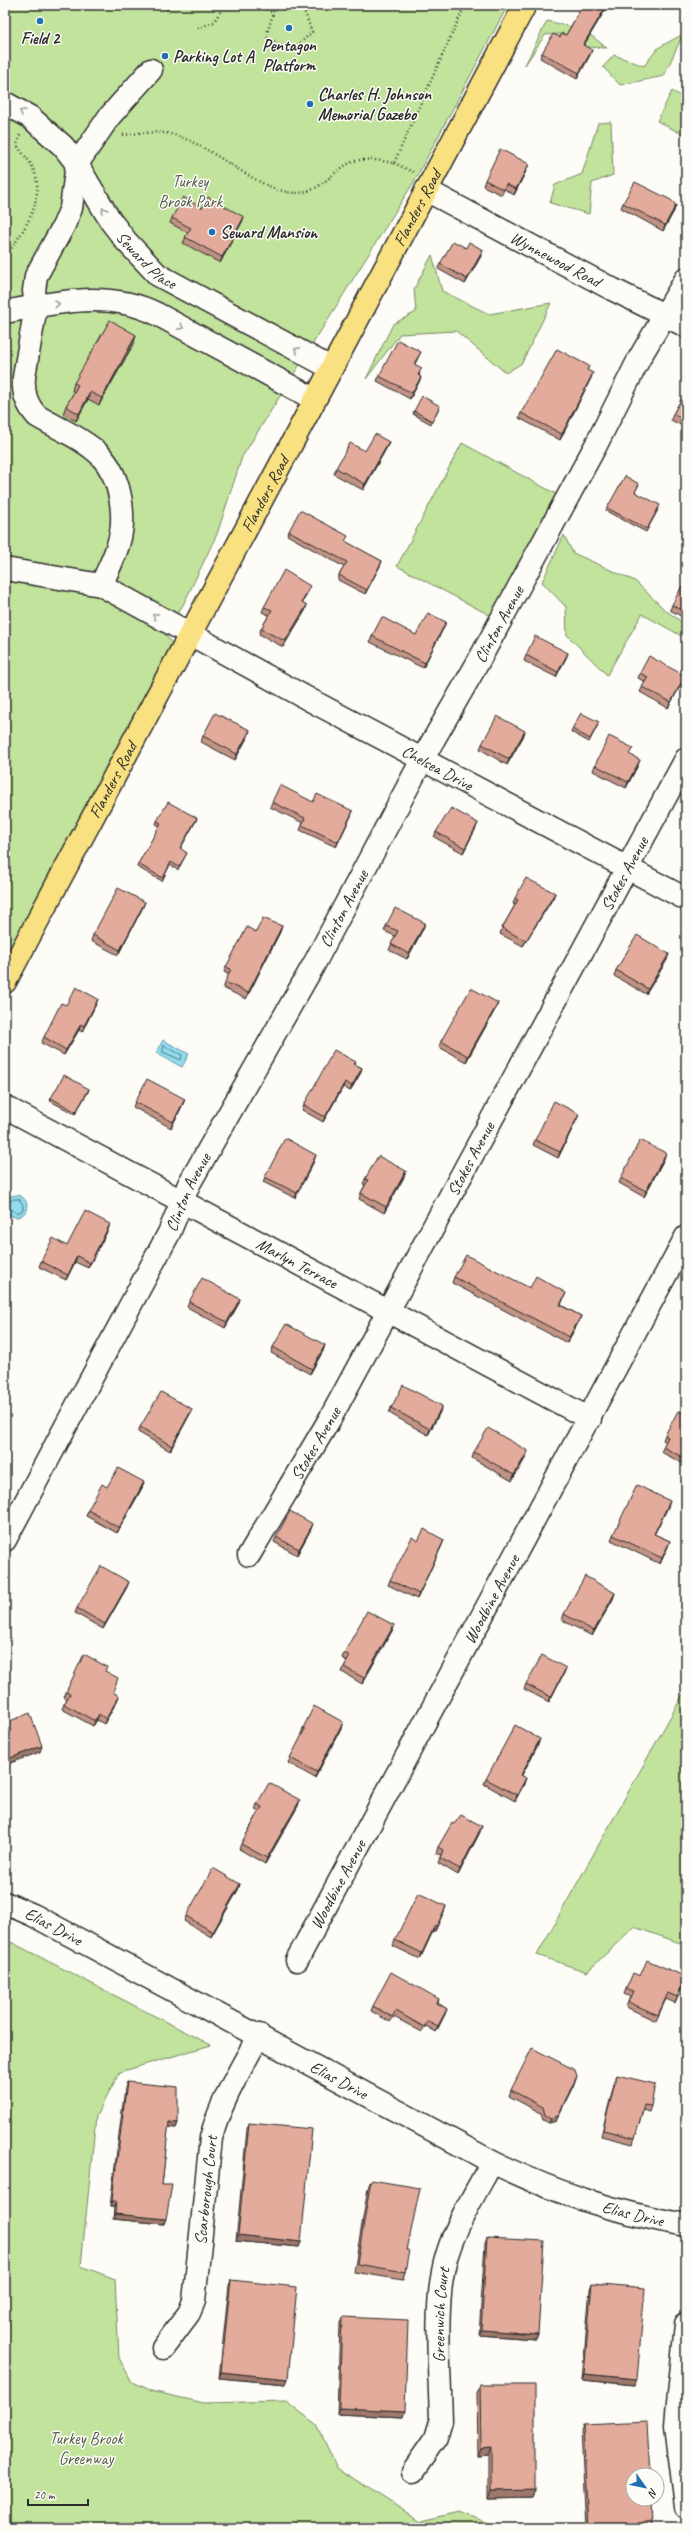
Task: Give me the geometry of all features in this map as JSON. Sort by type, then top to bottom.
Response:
[{"type":"main road","name":"Flanders Road","points":[[5,982],[525,5]]},
{"type":"street","points":[[5,569],[101,585],[118,545],[121,530],[120,497],[115,481],[99,455],[37,416],[25,399],[24,376],[36,306],[34,291],[36,276],[69,214],[74,195],[77,164],[116,108],[151,70]]},
{"type":"street","name":"Seward Place","points":[[5,103],[30,117],[63,146],[77,164],[110,220],[152,270],[178,287],[331,368]]},
{"type":"street","name":"Wynnewood Road","points":[[426,190],[686,326]]},
{"type":"street","name":"Clinton Avenue","points":[[5,1540],[169,1233],[189,1184],[316,959],[423,758],[488,645],[596,445],[640,357],[686,279]]},
{"type":"street","points":[[5,312],[36,306],[97,300],[130,304],[157,314],[314,399]]},
{"type":"street","points":[[227,352],[244,321]]},
{"type":"street","name":"Chelsea Drive","points":[[101,585],[189,635],[686,899]]},
{"type":"street","name":"Stokes Avenue","points":[[249,1555],[331,1417],[386,1312],[686,759]]},
{"type":"street","name":"Marlyn Terrace","points":[[5,1107],[181,1203],[590,1419]]},
{"type":"street","name":"Woodbine Avenue","points":[[297,1960],[590,1419],[686,1237]]},
{"type":"street","name":"Elias Drive","points":[[5,1903],[33,1915],[259,2035],[492,2162],[537,2184],[588,2203],[641,2217],[686,2225]]},
{"type":"street","name":"Scarborough Court","points":[[163,2348],[189,2313],[194,2301],[211,2138],[215,2122],[232,2084],[259,2035]]},
{"type":"street","name":"Greenwich Court","points":[[413,2471],[436,2438],[441,2421],[441,2287],[446,2255],[457,2228],[492,2162]]},
{"type":"street","points":[[686,2324],[676,2425],[686,2507]]},
{"type":"path","points":[[166,5],[168,13]]},
{"type":"path","points":[[198,28],[214,22],[224,5]]},
{"type":"path","points":[[260,5],[273,13]]},
{"type":"path","points":[[302,5],[312,32],[292,51],[266,37],[274,10],[297,6],[302,5]]},
{"type":"path","points":[[305,11],[308,5]]},
{"type":"path","points":[[394,163],[465,6],[460,5]]},
{"type":"path","points":[[96,136],[152,132],[174,135],[208,150],[267,184],[297,193],[320,185],[353,162],[370,160],[394,163],[406,168]]},
{"type":"path","points":[[5,258],[28,221],[38,194],[34,170],[18,145],[20,134]]},
{"type":"green space","name":"Turkey Brook Park","points":[[5,5],[508,5],[415,180],[242,457],[217,534],[183,605],[164,633],[172,643],[5,960]]},
{"type":"green space","points":[[547,21],[584,30],[607,48],[587,47],[560,34],[545,35],[525,65]]},
{"type":"green space","points":[[683,34],[664,76],[620,85],[603,67],[614,55],[644,66],[658,48]]},
{"type":"green space","points":[[672,91],[686,99],[686,136],[657,121]]},
{"type":"green space","points":[[611,122],[613,175],[592,183],[589,214],[550,203],[555,185],[582,174],[598,123]]},
{"type":"green space","points":[[432,255],[442,291],[489,314],[551,303],[522,363],[506,373],[456,331],[400,334],[366,379],[393,324],[416,312],[414,289]]},
{"type":"green space","points":[[462,443],[558,495],[493,617],[397,566]]},
{"type":"green space","points":[[564,535],[573,553],[635,581],[665,610],[686,625],[686,640],[642,614],[607,675],[567,635],[566,607],[542,582]]},
{"type":"green space","points":[[686,1689],[686,1945],[634,1927],[587,1972],[537,1955]]},
{"type":"green space","name":"Turkey Brook Greenway","points":[[5,1939],[211,2045],[120,2072],[96,2116],[81,2266],[115,2279],[119,2358],[132,2382],[151,2391],[204,2403],[286,2401],[317,2425],[337,2468],[420,2521],[461,2512],[500,2528],[5,2528]]},
{"type":"water","points":[[163,1040],[189,1054],[182,1067],[156,1053]]},
{"type":"water","points":[[16,1195],[24,1198],[27,1206],[24,1214],[16,1217],[8,1214],[5,1206],[8,1198]]},
{"type":"building","points":[[583,5],[607,5],[583,45],[592,50],[579,73],[542,53],[553,34],[560,37],[562,33],[566,35]]},
{"type":"building","points":[[500,149],[529,164],[516,189],[506,184],[504,190],[485,180]]},
{"type":"building","points":[[635,182],[671,200],[676,205],[665,225],[623,203]]},
{"type":"building","name":"Seward Mansion","points":[[183,197],[202,208],[208,197],[244,217],[222,257],[185,237],[191,228],[172,218]]},
{"type":"building","points":[[453,241],[466,248],[469,242],[483,250],[467,279],[440,264]]},
{"type":"building","points":[[110,320],[136,335],[102,398],[90,392],[79,414],[66,406],[78,385],[74,383]]},
{"type":"building","points":[[398,340],[421,352],[414,364],[422,368],[418,375],[421,377],[412,393],[379,376]]},
{"type":"building","points":[[557,349],[589,366],[587,370],[593,373],[562,434],[521,413]]},
{"type":"building","points":[[686,391],[686,421],[673,414]]},
{"type":"building","points":[[422,396],[440,406],[432,421],[414,411]]},
{"type":"building","points":[[375,434],[389,442],[365,484],[336,468],[350,443],[365,451]]},
{"type":"building","points":[[625,476],[639,484],[635,492],[660,505],[647,529],[607,508]]},
{"type":"building","points":[[300,510],[348,536],[345,541],[382,561],[367,590],[339,575],[347,562],[289,531]]},
{"type":"building","points":[[284,570],[310,586],[302,602],[307,605],[285,641],[261,629],[272,610],[264,607]]},
{"type":"building","points":[[685,580],[686,581],[686,612],[672,605]]},
{"type":"building","points":[[428,613],[446,622],[425,663],[372,636],[382,617],[416,635]]},
{"type":"building","points":[[535,636],[568,653],[558,672],[526,655]]},
{"type":"building","points":[[649,656],[685,676],[671,702],[642,687],[648,677],[640,673]]},
{"type":"building","points":[[215,713],[250,730],[237,754],[203,736]]},
{"type":"building","points":[[581,713],[599,722],[590,739],[572,729]]},
{"type":"building","points":[[497,716],[525,731],[509,759],[482,744]]},
{"type":"building","points":[[609,736],[633,748],[629,754],[640,760],[628,782],[595,765]]},
{"type":"building","points":[[280,785],[313,802],[317,794],[353,811],[338,842],[302,825],[305,818],[272,802]]},
{"type":"building","points":[[168,802],[197,818],[180,848],[187,853],[179,867],[171,862],[163,878],[138,864],[161,823],[157,821]]},
{"type":"building","points":[[451,808],[478,823],[465,848],[436,832]]},
{"type":"building","points":[[526,878],[555,893],[526,941],[502,928],[518,900],[515,898]]},
{"type":"building","points":[[118,888],[145,902],[120,950],[93,935]]},
{"type":"building","points":[[395,908],[425,923],[409,954],[391,944],[398,931],[386,926]]},
{"type":"building","points":[[263,918],[282,926],[248,993],[225,982],[231,969],[226,967],[247,927],[256,932]]},
{"type":"building","points":[[637,935],[669,954],[648,989],[616,970]]},
{"type":"building","points":[[76,987],[98,999],[84,1026],[81,1024],[66,1050],[44,1037],[61,1003],[66,1005]]},
{"type":"building","points":[[471,988],[498,1003],[468,1056],[441,1041]]},
{"type":"building","points":[[334,1050],[356,1062],[354,1064],[362,1068],[352,1086],[345,1082],[325,1117],[304,1105]]},
{"type":"building","points":[[64,1075],[89,1089],[76,1112],[51,1098]]},
{"type":"building","points":[[147,1079],[185,1099],[173,1122],[135,1102]]},
{"type":"building","points":[[554,1101],[579,1114],[560,1152],[535,1140]]},
{"type":"building","points":[[285,1138],[316,1155],[297,1193],[265,1177]]},
{"type":"building","points":[[640,1140],[666,1153],[646,1191],[621,1178]]},
{"type":"building","points":[[378,1156],[406,1171],[386,1207],[361,1193],[368,1180],[365,1179]]},
{"type":"building","points":[[85,1211],[110,1224],[90,1263],[77,1256],[68,1275],[41,1261],[53,1238],[67,1246]]},
{"type":"building","points":[[466,1255],[530,1288],[536,1276],[566,1293],[560,1305],[581,1316],[569,1337],[454,1277]]},
{"type":"building","points":[[202,1278],[240,1299],[227,1322],[189,1302]]},
{"type":"building","points":[[286,1324],[325,1345],[312,1369],[273,1347]]},
{"type":"building","points":[[403,1385],[442,1406],[430,1429],[391,1408]]},
{"type":"building","points":[[161,1392],[192,1409],[172,1446],[140,1427]]},
{"type":"building","points":[[678,1411],[686,1414],[686,1454],[684,1458],[663,1447],[668,1437],[665,1435]]},
{"type":"building","points":[[488,1428],[528,1451],[514,1475],[474,1452]]},
{"type":"building","points":[[118,1468],[144,1482],[119,1528],[88,1510],[102,1484],[107,1487]]},
{"type":"building","points":[[637,1485],[670,1501],[654,1534],[670,1541],[662,1558],[613,1535]]},
{"type":"building","points":[[290,1511],[313,1524],[299,1549],[276,1537]]},
{"type":"building","points":[[424,1529],[444,1540],[419,1594],[390,1580],[412,1537],[418,1541]]},
{"type":"building","points":[[101,1566],[129,1582],[105,1624],[77,1608]]},
{"type":"building","points":[[585,1576],[615,1593],[594,1631],[564,1614]]},
{"type":"building","points":[[367,1611],[394,1625],[364,1678],[344,1667],[350,1656],[344,1653]]},
{"type":"building","points":[[84,1654],[107,1667],[105,1671],[118,1678],[113,1692],[119,1696],[106,1719],[99,1714],[95,1721],[64,1704],[70,1694],[66,1692]]},
{"type":"building","points":[[542,1655],[566,1668],[551,1697],[526,1684]]},
{"type":"building","points":[[314,1706],[343,1722],[317,1772],[290,1758],[305,1729],[303,1728]]},
{"type":"building","points":[[30,1713],[42,1746],[5,1760],[5,1723]]},
{"type":"building","points":[[515,1725],[540,1739],[521,1775],[526,1778],[517,1795],[486,1779]]},
{"type":"building","points":[[269,1783],[300,1800],[267,1858],[241,1844],[262,1807],[257,1804]]},
{"type":"building","points":[[461,1815],[482,1826],[460,1869],[440,1858],[443,1850],[438,1847],[452,1823],[454,1824]]},
{"type":"building","points":[[213,1868],[240,1884],[213,1932],[186,1916]]},
{"type":"building","points":[[418,1893],[446,1906],[422,1953],[395,1940]]},
{"type":"building","points":[[647,1960],[686,1977],[677,1997],[668,1993],[658,2015],[628,2002],[633,1991],[626,1989],[633,1973],[640,1976]]},
{"type":"building","points":[[391,1972],[439,1999],[437,2003],[447,2009],[438,2026],[428,2021],[424,2027],[396,2011],[392,2017],[373,2006]]},
{"type":"building","points":[[532,2048],[575,2070],[577,2076],[558,2116],[551,2118],[545,2115],[543,2107],[511,2090]]},
{"type":"building","points":[[617,2075],[655,2084],[651,2106],[644,2105],[635,2138],[603,2130]]},
{"type":"building","points":[[127,2082],[178,2087],[178,2123],[169,2122],[162,2185],[172,2185],[166,2219],[115,2214],[116,2201],[112,2201]]},
{"type":"building","points":[[249,2123],[312,2129],[301,2242],[238,2235]]},
{"type":"building","points":[[371,2180],[420,2188],[407,2250],[409,2250],[405,2272],[357,2264]]},
{"type":"building","points":[[487,2238],[544,2241],[538,2334],[481,2330]]},
{"type":"building","points":[[231,2280],[297,2287],[288,2379],[221,2372]]},
{"type":"building","points":[[592,2283],[645,2288],[637,2379],[584,2374]]},
{"type":"building","points":[[342,2317],[408,2320],[405,2411],[339,2408]]},
{"type":"building","points":[[480,2385],[535,2385],[535,2490],[491,2491],[491,2446],[481,2447]]},
{"type":"building","points":[[647,2422],[650,2467],[625,2467],[625,2507],[651,2507],[652,2528],[588,2528],[583,2425]]},
{"type":"place","name":"Field 2","points":[[40,21]]},
{"type":"place","name":"Pentagon Platform","points":[[289,28]]},
{"type":"place","name":"Parking Lot A","points":[[165,56]]},
{"type":"place","name":"Charles H. Johnson Memorial Gazebo","points":[[310,104]]},
{"type":"place","name":"Seward Mansion","points":[[212,232]]}]
